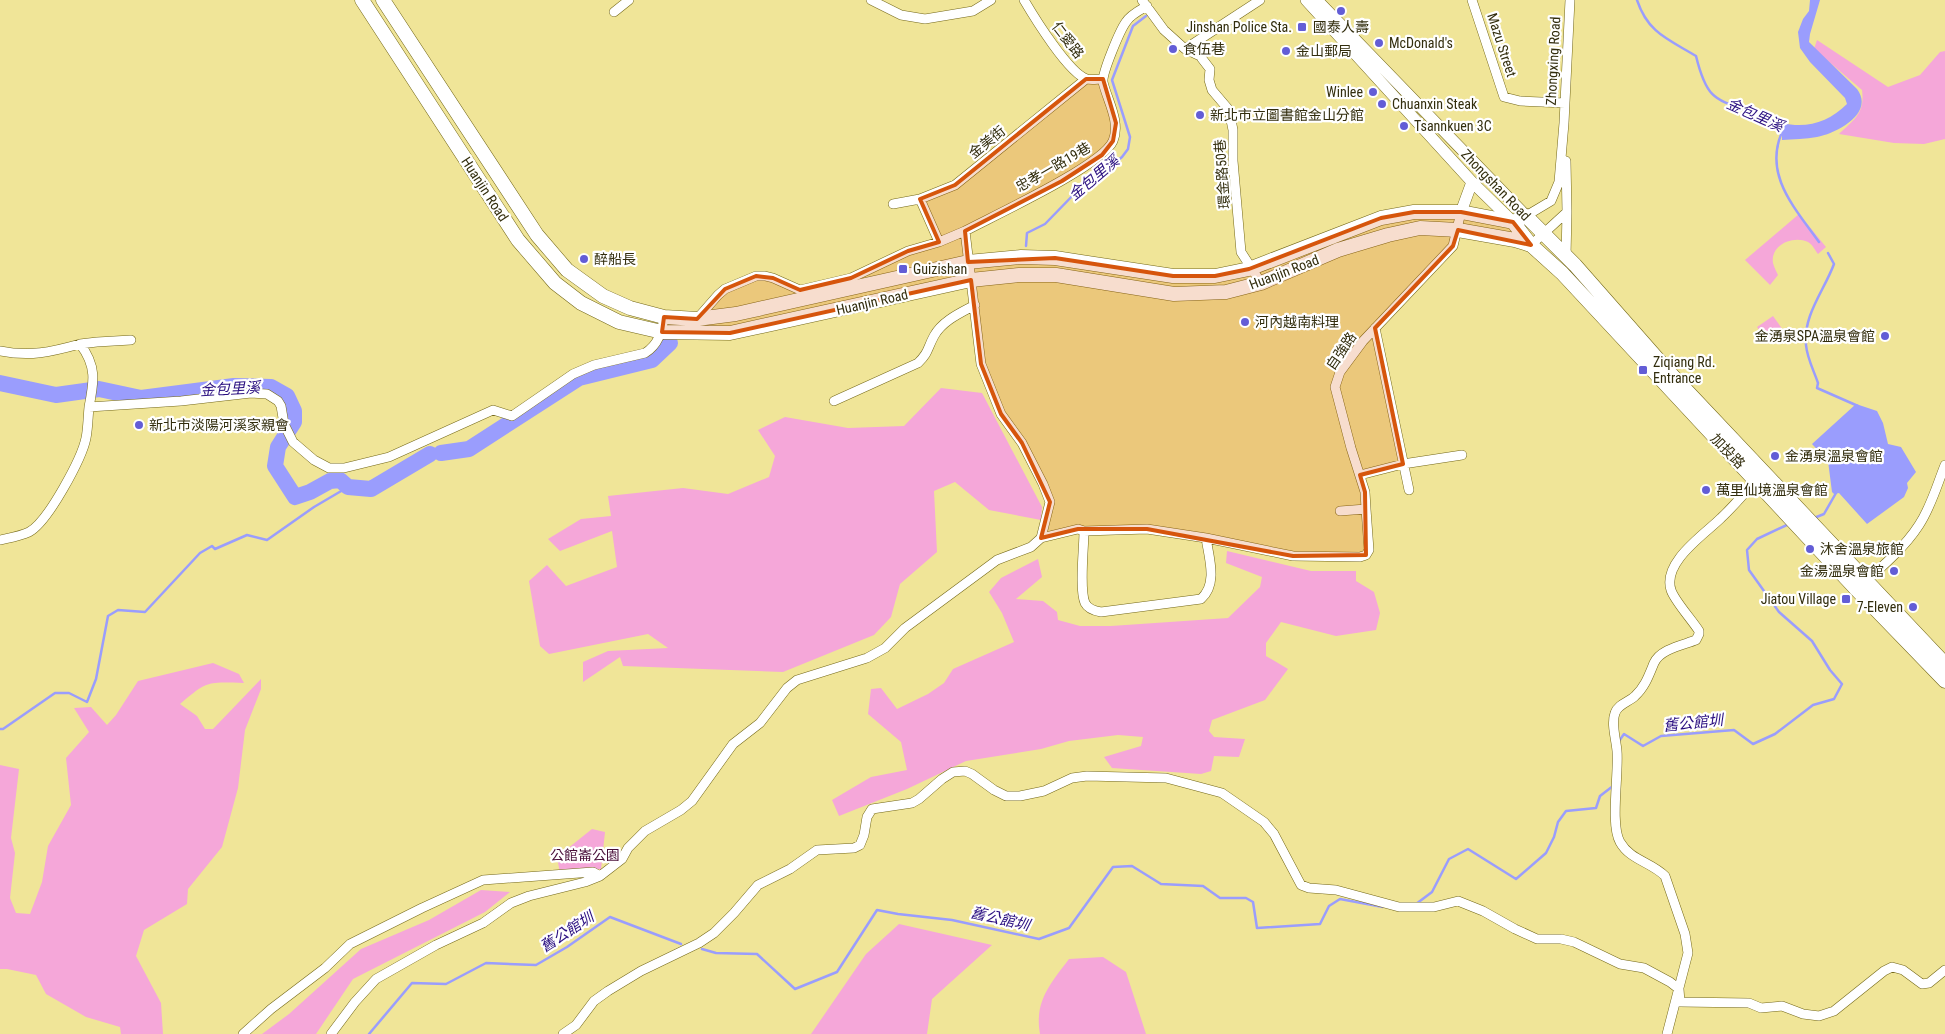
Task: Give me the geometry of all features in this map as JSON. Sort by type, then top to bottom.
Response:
[{"type":"main road","name":"Huanjin Road","points":[[362,0],[518,240],[555,283],[581,303],[619,322],[662,332],[730,333],[971,280],[1019,275],[1056,276],[1174,294],[1226,292],[1261,282],[1338,250],[1388,235],[1420,228],[1458,230],[1515,240],[1531,245]]},
{"type":"main road","name":"Huanjin Road","points":[[383,0],[537,235],[567,270],[602,296],[630,308],[664,317],[697,319],[736,314],[968,262],[1021,257],[1055,258],[1173,276],[1215,276],[1252,268],[1381,218],[1414,212],[1461,212],[1520,219]]},
{"type":"main road","name":"Zhongshan Road","points":[[1520,219],[1544,234],[1566,256],[1666,376]]},
{"type":"main road","points":[[1520,219],[1531,245],[1666,376]]},
{"type":"main road","name":"加投路","points":[[1666,376],[1760,477],[1856,589],[1945,681]]},
{"type":"main road","name":"加投路","points":[[1760,477],[1867,579],[1945,664]]},
{"type":"street","points":[[614,12],[629,0]]},
{"type":"street","points":[[870,0],[900,15],[926,19],[973,12],[991,0]]},
{"type":"street","name":"仁愛路","points":[[1024,0],[1042,31],[1074,71],[1086,79]]},
{"type":"street","points":[[1185,49],[1260,0]]},
{"type":"street","name":"Zhongshan Road","points":[[1306,0],[1472,182],[1520,219]]},
{"type":"street","name":"Zhongshan Road","points":[[1317,0],[1520,219]]},
{"type":"street","name":"Mazu Street","points":[[1472,0],[1504,97],[1520,101],[1566,103]]},
{"type":"street","name":"Zhongxing Road","points":[[1520,219],[1551,201],[1559,182],[1566,103],[1570,0]]},
{"type":"street","points":[[1086,79],[1103,79],[1126,21],[1144,3]]},
{"type":"street","name":"環金路50巷","points":[[1144,3],[1164,30],[1185,49],[1200,56],[1210,69],[1209,80],[1212,90],[1229,110],[1242,252],[1261,282]]},
{"type":"street","name":"金美街","points":[[894,204],[920,199],[955,185],[1086,79]]},
{"type":"street","name":"忠孝一路19巷","points":[[697,319],[725,289],[756,276],[773,278],[800,290],[851,278],[908,251],[939,242],[965,231],[1062,181],[1102,155],[1113,141],[1116,123],[1103,79]]},
{"type":"street","name":"Zhongxing Road","points":[[1564,124],[1567,212],[1566,256]]},
{"type":"street","points":[[1461,212],[1472,182]]},
{"type":"street","points":[[920,199],[939,242]]},
{"type":"street","name":"自強路","points":[[1206,538],[1293,556],[1360,557],[1366,555],[1369,550],[1365,492],[1350,448],[1335,386],[1340,372],[1362,341],[1453,246],[1461,212]]},
{"type":"street","points":[[1531,245],[1567,212]]},
{"type":"street","points":[[965,231],[981,364],[1000,414],[1022,443],[1050,502],[1041,538]]},
{"type":"street","points":[[834,401],[918,363],[928,354],[934,336],[942,325],[975,305]]},
{"type":"street","points":[[89,407],[181,401],[251,393],[267,394],[278,401],[281,406],[286,429],[291,438],[314,460],[329,468],[344,468],[389,457],[493,410],[512,416],[573,374],[594,365],[645,353],[652,349],[662,332],[664,317]]},
{"type":"street","points":[[1375,328],[1409,490]]},
{"type":"street","points":[[0,351],[18,355],[34,355],[80,344],[131,340]]},
{"type":"street","points":[[0,540],[29,532],[40,524],[64,486],[86,438],[93,370],[88,354],[80,344]]},
{"type":"street","points":[[1360,475],[1403,464],[1462,455]]},
{"type":"street","points":[[1856,589],[1909,539],[1931,502],[1945,465]]},
{"type":"street","points":[[1667,1034],[1688,953],[1685,934],[1665,876],[1658,869],[1643,862],[1626,850],[1619,840],[1616,816],[1618,763],[1614,720],[1616,711],[1624,702],[1635,697],[1646,682],[1654,662],[1663,653],[1698,638],[1699,631],[1671,591],[1670,582],[1673,568],[1688,547],[1720,519],[1760,477]]},
{"type":"street","points":[[1340,511],[1366,509]]},
{"type":"street","points":[[331,1034],[355,1002],[376,979],[436,945],[483,923],[511,903],[529,896],[586,882],[600,876],[622,859],[628,848],[645,831],[681,810],[692,801],[733,744],[760,723],[788,688],[797,680],[867,658],[885,648],[905,628],[997,560],[1031,547],[1041,538],[1078,529],[1084,531],[1147,530],[1206,538],[1211,585],[1208,594],[1201,599],[1101,612],[1091,610],[1086,604],[1083,593],[1084,531]]},
{"type":"street","points":[[563,1034],[576,1025],[594,1002],[608,990],[640,971],[699,943],[714,933],[758,885],[790,869],[817,850],[854,848],[860,845],[867,817],[872,809],[912,803],[953,772],[965,771],[1006,796],[1020,796],[1044,791],[1072,778],[1087,776],[1166,778],[1222,793],[1264,822],[1274,834],[1301,885],[1310,888],[1336,890],[1399,907],[1434,907],[1458,901],[1483,911],[1515,929],[1537,938],[1561,939],[1574,942],[1620,964],[1644,968],[1679,989],[1680,1002],[1749,1003],[1760,1008],[1782,1006],[1803,1014],[1819,1016],[1834,1011],[1892,967],[1903,970],[1922,984],[1929,983],[1945,970]]},
{"type":"street","points":[[243,1034],[270,1008],[325,968],[359,938],[483,880],[593,872],[600,876]]},
{"type":"highlighted area","points":[[1086,79],[1103,79],[1116,123],[1113,141],[1102,155],[1062,181],[965,231],[968,262],[1055,258],[1173,276],[1215,276],[1249,269],[1381,218],[1414,212],[1461,212],[1513,222],[1531,245],[1458,230],[1453,246],[1375,328],[1403,464],[1360,475],[1365,492],[1366,555],[1293,556],[1147,529],[1078,529],[1041,538],[1050,502],[1022,443],[1001,414],[981,364],[971,280],[730,333],[662,332],[664,317],[697,319],[725,289],[756,276],[773,278],[800,290],[851,278],[908,251],[939,242],[920,199],[955,185]]},
{"type":"green space","points":[[1817,40],[1888,87],[1920,75],[1940,52],[1945,51],[1945,139],[1924,144],[1894,143],[1839,134],[1858,115],[1863,98],[1862,90],[1814,49]]},
{"type":"green space","points":[[1799,214],[1826,247],[1818,254],[1808,242],[1802,240],[1784,243],[1775,251],[1773,257],[1773,263],[1778,275],[1770,285],[1745,260]]},
{"type":"green space","points":[[1773,316],[1783,330],[1768,341],[1757,327]]},
{"type":"green space","points":[[941,388],[982,393],[1042,507],[1041,520],[989,510],[955,482],[934,491],[937,552],[900,584],[891,617],[874,635],[783,672],[623,666],[620,657],[583,682],[583,662],[608,651],[668,648],[648,634],[549,654],[540,646],[529,581],[547,565],[566,586],[617,567],[612,531],[560,551],[548,539],[581,519],[611,516],[608,496],[683,488],[728,494],[769,477],[775,456],[758,430],[785,417],[848,428],[904,426]]},
{"type":"green space","points":[[1227,551],[1311,571],[1356,571],[1356,581],[1374,592],[1380,613],[1376,630],[1336,636],[1281,622],[1266,643],[1266,656],[1288,669],[1265,700],[1212,720],[1209,731],[1214,737],[1245,739],[1239,757],[1214,756],[1211,771],[1201,774],[1112,768],[1104,757],[1141,746],[1143,737],[1118,735],[1069,741],[1041,749],[966,761],[907,789],[839,816],[832,800],[871,777],[907,770],[901,742],[868,714],[871,689],[881,688],[897,709],[928,694],[944,683],[953,669],[1014,642],[1002,613],[989,592],[1001,578],[1038,559],[1042,577],[1016,599],[1043,601],[1057,612],[1058,620],[1080,626],[1111,626],[1228,618],[1260,587],[1262,577],[1226,563]]},
{"type":"green space","points":[[213,663],[239,674],[244,683],[223,682],[209,684],[197,690],[180,704],[197,716],[205,729],[213,729],[261,679],[261,689],[245,730],[238,788],[222,847],[188,889],[187,904],[144,930],[136,956],[161,1003],[163,1034],[121,1034],[120,1027],[86,1017],[46,994],[36,975],[0,969],[0,765],[19,769],[11,838],[15,853],[10,898],[16,913],[30,914],[42,882],[48,846],[71,805],[66,758],[89,732],[74,708],[91,707],[107,725],[116,715],[138,681]]},
{"type":"green space","name":"公館崙公園","points":[[592,829],[605,832],[601,869],[560,873],[557,857]]},
{"type":"green space","points":[[481,890],[510,892],[485,912],[353,979],[316,1034],[262,1034],[289,1014],[361,949],[429,920]]},
{"type":"green space","points":[[899,924],[992,945],[932,999],[927,1034],[811,1034],[866,954]]},
{"type":"green space","points":[[1103,957],[1126,972],[1146,1034],[1040,1034],[1039,1012],[1042,1002],[1050,985],[1069,959]]},
{"type":"water","name":"金包里溪","points":[[1810,0],[1820,0],[1809,42],[1857,89],[1861,98],[1861,106],[1858,114],[1851,121],[1825,135],[1804,139],[1782,140],[1782,123],[1800,125],[1825,120],[1847,104],[1845,98],[1810,62],[1800,48],[1798,32],[1803,19],[1809,11]]},
{"type":"water","points":[[1856,404],[1877,411],[1883,423],[1888,444],[1901,447],[1916,472],[1907,483],[1908,488],[1904,497],[1867,524],[1839,493],[1834,494],[1832,492],[1828,461],[1812,444]]},
{"type":"waterway","name":"金包里溪","points":[[1637,0],[1653,28],[1668,40],[1696,56],[1704,82],[1715,96],[1722,101],[1759,116],[1783,130],[1776,161],[1779,176],[1784,190],[1819,242]]},
{"type":"waterway","name":"金包里溪","points":[[1026,246],[1027,233],[1045,224],[1080,188],[1105,171],[1122,157],[1128,149],[1130,137],[1112,80],[1133,26],[1146,16]]},
{"type":"waterway","name":"舊公館圳","points":[[1828,253],[1834,264],[1811,313],[1806,334],[1806,345],[1809,360],[1818,383],[1817,388],[1858,406]]},
{"type":"waterway","points":[[441,453],[469,449],[579,378],[652,360],[670,343]]},
{"type":"waterway","name":"金包里溪","points":[[0,383],[56,395],[99,389],[141,398],[234,386],[271,387],[287,396],[294,411],[294,422],[278,447],[275,466],[295,497],[310,492],[330,481],[340,480],[348,487],[371,489],[430,454]]},
{"type":"waterway","points":[[0,729],[3,729],[55,693],[69,693],[87,702],[96,679],[108,616],[118,610],[145,612],[200,553],[212,546],[215,549],[247,535],[267,540],[314,507],[348,487]]},
{"type":"waterway","name":"舊公館圳","points":[[1814,518],[1824,514],[1836,493]]},
{"type":"waterway","name":"舊公館圳","points":[[1619,741],[1624,734],[1643,746],[1661,736],[1734,730],[1753,744],[1775,734],[1813,705],[1834,699],[1842,684],[1830,670],[1812,641],[1779,612],[1749,570],[1747,550],[1757,539],[1789,524]]},
{"type":"waterway","name":"舊公館圳","points":[[1416,904],[1432,892],[1449,859],[1468,849],[1516,879],[1546,853],[1554,837],[1558,822],[1566,811],[1596,808],[1600,796],[1613,786]]},
{"type":"waterway","name":"舊公館圳","points":[[702,949],[716,953],[757,954],[795,989],[837,972],[877,910],[952,920],[1039,939],[1069,928],[1113,867],[1132,866],[1161,884],[1203,886],[1220,898],[1246,898],[1253,902],[1257,928],[1320,924],[1329,906],[1340,899],[1383,907]]},
{"type":"waterway","name":"舊公館圳","points":[[369,1034],[412,983],[446,984],[486,963],[536,965],[567,947],[610,917],[681,944]]},
{"type":"place","name":"國泰人壽","points":[[1341,11]]},
{"type":"place","name":"Jinshan Police Sta.","points":[[1302,27]]},
{"type":"place","name":"McDonald's","points":[[1379,43]]},
{"type":"place","name":"食伍巷","points":[[1173,49]]},
{"type":"place","name":"金山郵局","points":[[1286,51]]},
{"type":"place","name":"Winlee","points":[[1373,92]]},
{"type":"place","name":"Chuanxin Steak","points":[[1382,104]]},
{"type":"place","name":"新北市立圖書館金山分館","points":[[1200,115]]},
{"type":"place","name":"Tsannkuen 3C","points":[[1404,126]]},
{"type":"place","name":"醉船長","points":[[584,259]]},
{"type":"place","name":"Guizishan","points":[[903,269]]},
{"type":"place","name":"河內越南料理","points":[[1245,322]]},
{"type":"place","name":"金湧泉SPA溫泉會館","points":[[1885,336]]},
{"type":"place","name":"Ziqiang Rd. Entrance","points":[[1643,370]]},
{"type":"place","name":"新北市淡陽河溪家親會","points":[[139,425]]},
{"type":"place","name":"金湧泉溫泉會館","points":[[1775,456]]},
{"type":"place","name":"萬里仙境溫泉會館","points":[[1706,490]]},
{"type":"place","name":"沐舍溫泉旅館","points":[[1810,549]]},
{"type":"place","name":"金湯溫泉會館","points":[[1894,571]]},
{"type":"place","name":"Jiatou Village","points":[[1846,599]]},
{"type":"place","name":"7-Eleven","points":[[1913,607]]}]
